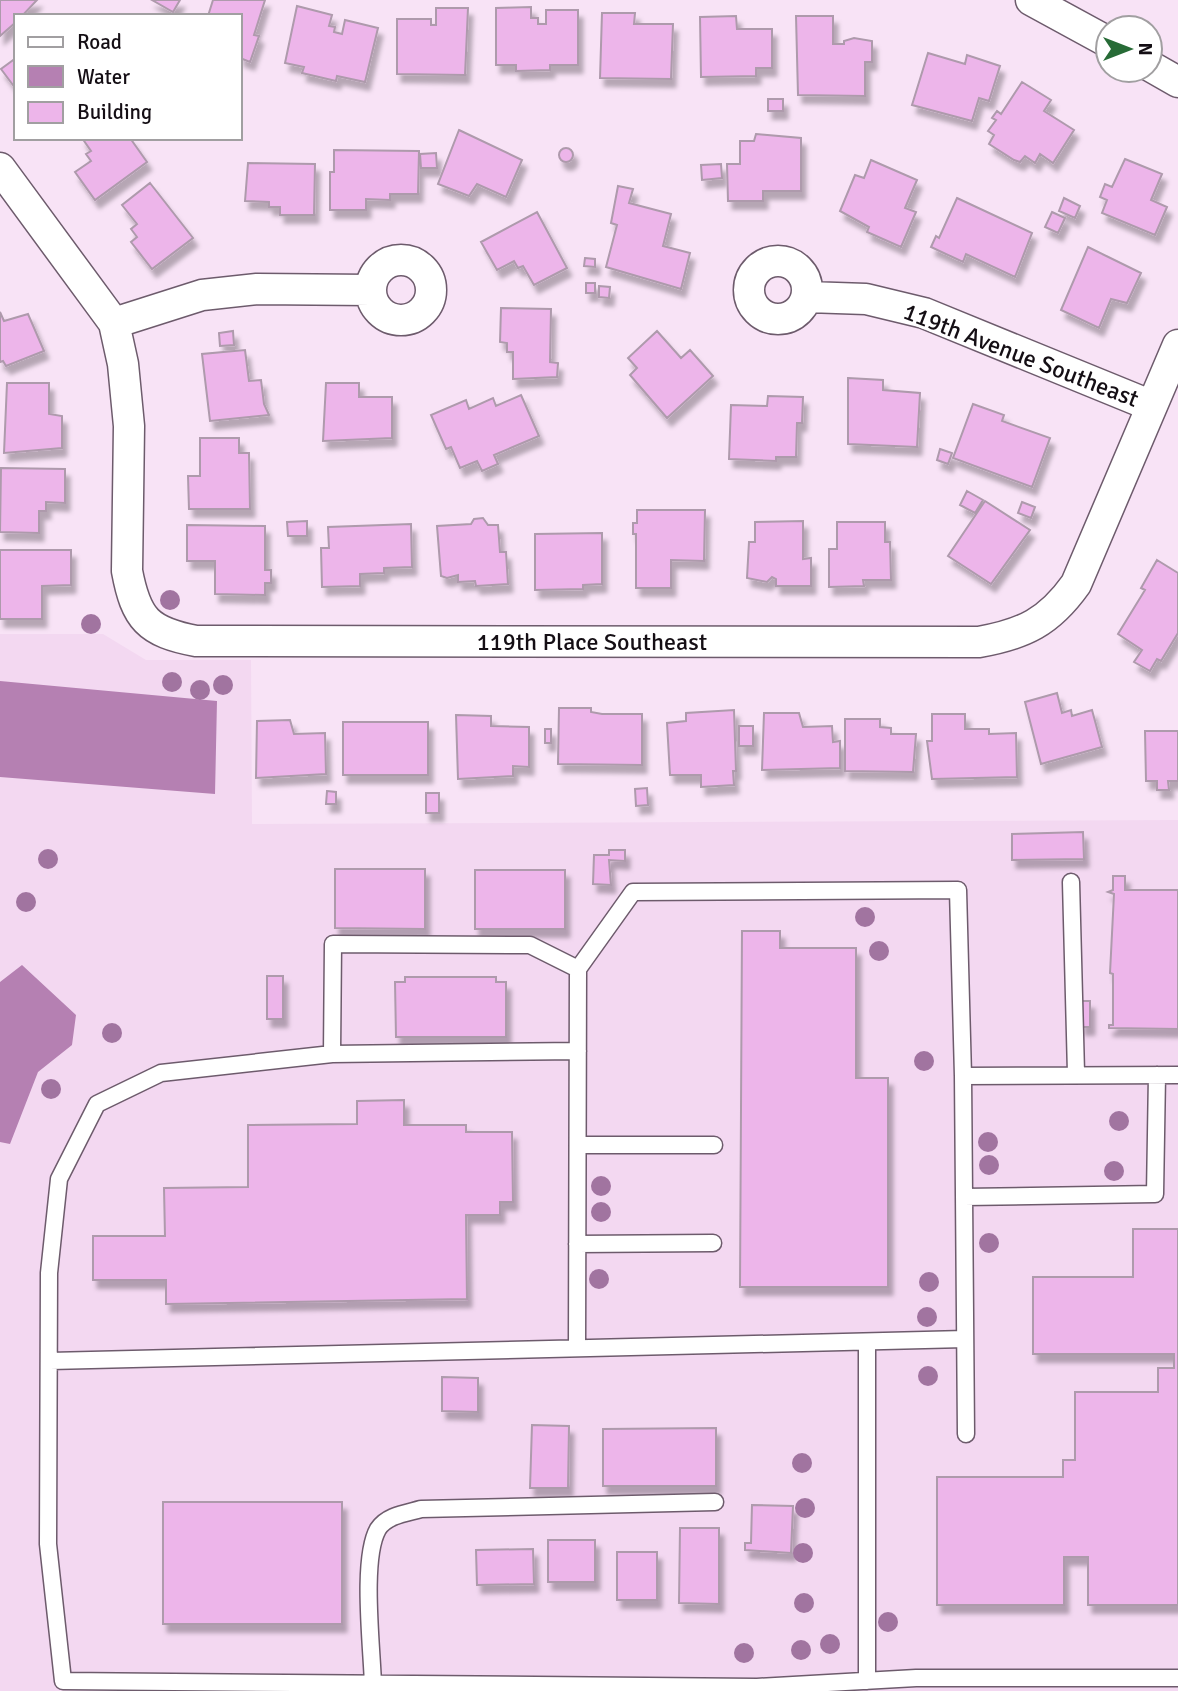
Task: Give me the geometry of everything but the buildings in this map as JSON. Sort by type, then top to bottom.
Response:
[{"type":"street","points":[[1031,0],[1094,34]]},
{"type":"street","points":[[0,168],[114,323],[202,295],[257,289],[370,290]]},
{"type":"street","name":"119th Avenue Southeast","points":[[807,297],[866,299],[924,313],[1152,406]]},
{"type":"street","name":"119th Place Southeast","points":[[114,323],[123,364],[129,426],[127,571],[138,610],[149,626],[168,636],[196,641],[979,642],[1008,636],[1058,610],[1076,584],[1178,345]]},
{"type":"lane","points":[[1071,882],[1076,1073]]},
{"type":"lane","points":[[577,1348],[579,970],[633,892],[958,890],[963,1076],[966,1434]]},
{"type":"lane","points":[[332,1054],[333,944],[530,946],[579,970]]},
{"type":"lane","points":[[579,1051],[332,1054],[160,1073],[97,1104],[59,1179],[49,1273],[48,1544],[64,1681],[757,1686],[867,1681],[1178,1678]]},
{"type":"lane","points":[[963,1076],[1076,1073],[1178,1075]]},
{"type":"lane","points":[[964,1198],[1155,1194],[1157,1075]]},
{"type":"lane","points":[[578,1145],[714,1145]]},
{"type":"lane","points":[[578,1244],[713,1243]]},
{"type":"lane","points":[[50,1361],[965,1339]]},
{"type":"lane","points":[[867,1342],[867,1681]]},
{"type":"lane","points":[[373,1685],[369,1562],[378,1529],[389,1518],[421,1509],[715,1502]]},
{"type":"shaded area","points":[[0,634],[103,634],[146,660],[251,660],[252,824],[1178,820],[1178,1691],[0,1691]]},
{"type":"water","points":[[0,681],[217,701],[215,794],[0,777]]},
{"type":"water","points":[[22,965],[76,1015],[72,1045],[38,1072],[10,1144],[0,1142],[0,982]]}]
